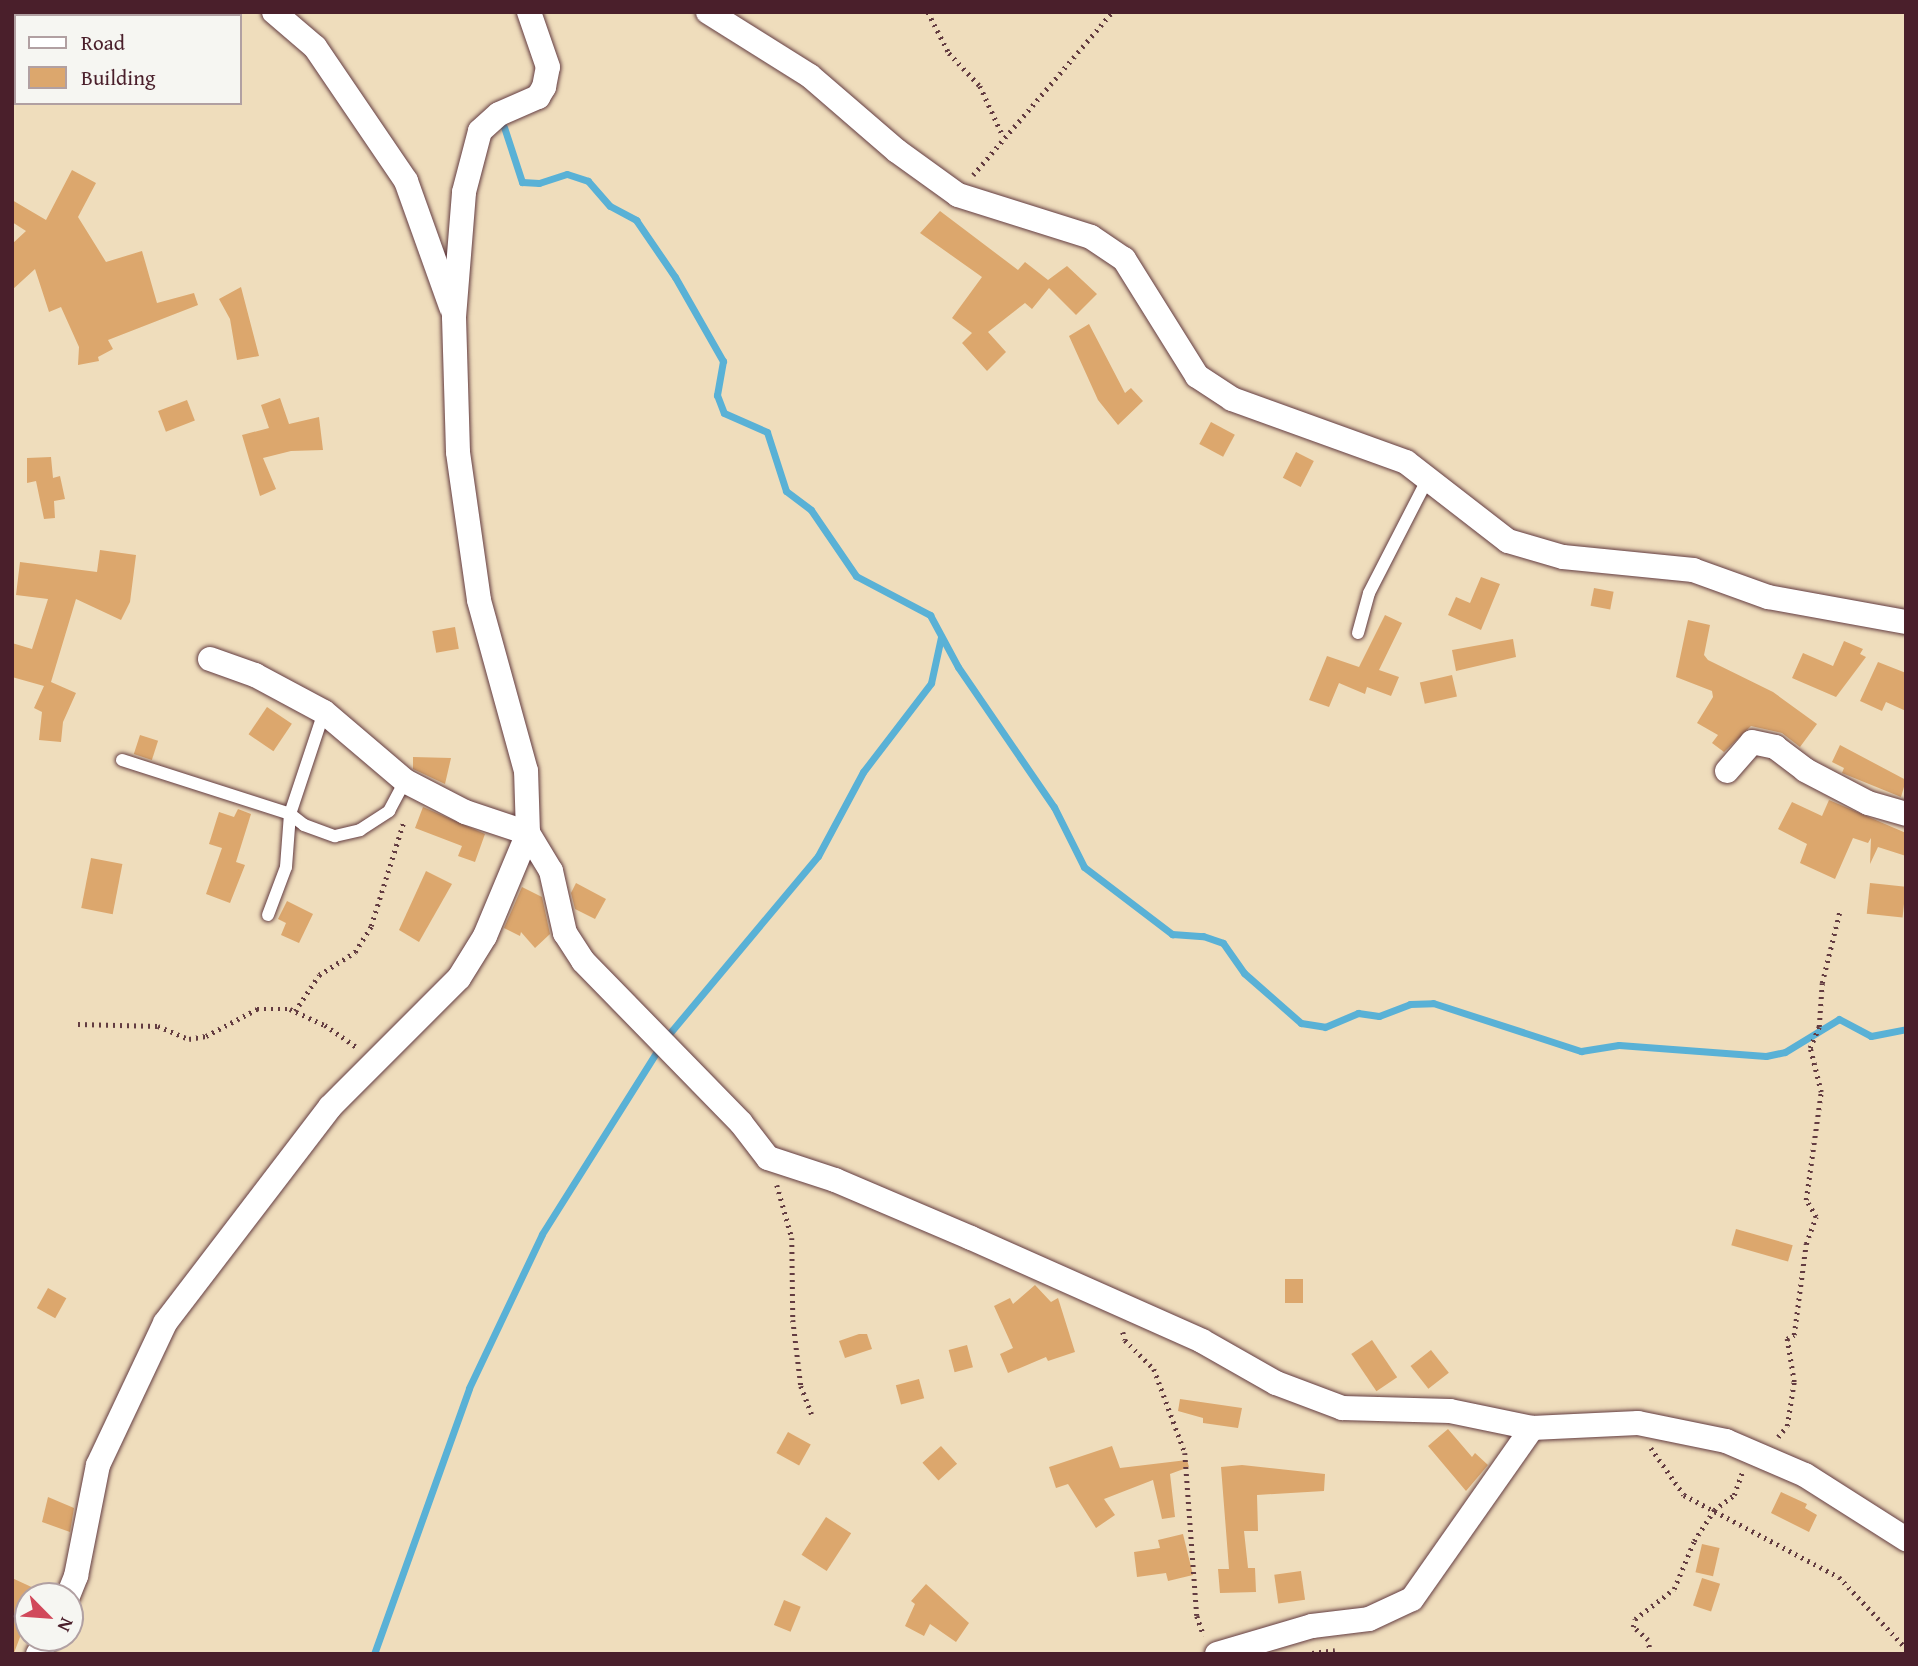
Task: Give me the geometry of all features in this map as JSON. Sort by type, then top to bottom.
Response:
[{"type":"street","points":[[274,12],[315,47],[406,181],[454,317]]},
{"type":"street","points":[[74,1582],[98,1465],[166,1323],[330,1107],[458,978],[485,936],[528,833],[526,771],[496,676],[471,546],[458,452],[454,317],[464,192],[480,131],[499,114],[538,97],[544,87],[548,66],[529,12]]},
{"type":"street","points":[[708,12],[810,76],[897,151],[958,195],[1090,237],[1124,258],[1198,376],[1232,399],[1406,462],[1508,541],[1563,557],[1693,570],[1768,597],[1906,622]]},
{"type":"street","points":[[210,659],[255,675],[324,712],[410,783],[466,812],[528,833],[551,871],[565,933],[583,961],[662,1046],[741,1123],[768,1158],[835,1180],[971,1238],[1117,1307],[1202,1341],[1276,1383],[1342,1408],[1450,1411],[1532,1428],[1638,1423],[1753,1450],[1805,1475],[1906,1539]]},
{"type":"street","points":[[1727,771],[1752,742],[1775,747],[1805,770],[1868,803],[1906,814]]},
{"type":"street","points":[[1212,1647],[1312,1626],[1369,1619],[1412,1599],[1532,1428]]},
{"type":"lane","points":[[1358,633],[1369,593],[1427,480]]},
{"type":"lane","points":[[268,915],[286,867],[290,814],[324,712]]},
{"type":"lane","points":[[122,760],[290,814],[304,825],[335,836],[360,830],[389,811],[410,783]]},
{"type":"path","points":[[929,12],[949,53],[980,86],[1003,136]]},
{"type":"path","points":[[958,195],[1003,136],[1112,12]]},
{"type":"path","points":[[295,1011],[319,975],[355,952],[371,926],[410,783]]},
{"type":"path","points":[[1650,1654],[1648,1640],[1633,1627],[1635,1619],[1674,1589],[1694,1541],[1714,1510],[1734,1495],[1753,1450],[1780,1436],[1787,1426],[1794,1382],[1787,1339],[1794,1335],[1806,1244],[1816,1217],[1806,1200],[1821,1092],[1810,1048],[1819,1027],[1822,983],[1840,910]]},
{"type":"path","points":[[78,1024],[158,1026],[189,1039],[206,1036],[257,1009],[295,1011],[325,1025],[376,1061]]},
{"type":"path","points":[[768,1158],[792,1238],[793,1320],[801,1385],[812,1414]]},
{"type":"path","points":[[1117,1307],[1125,1340],[1154,1368],[1185,1453],[1197,1616],[1212,1647]]},
{"type":"path","points":[[1638,1423],[1684,1495],[1839,1577],[1906,1648]]},
{"type":"building","points":[[72,170],[96,183],[78,217],[106,262],[142,251],[157,303],[194,293],[198,305],[108,340],[113,349],[98,357],[99,361],[78,365],[79,347],[61,307],[49,312],[35,269],[12,290],[12,244],[26,231],[12,222],[12,200],[46,220]]},
{"type":"building","points":[[940,211],[1018,270],[1025,262],[1048,280],[1067,266],[1097,294],[1076,315],[1049,288],[1032,309],[1025,303],[988,332],[1006,352],[987,371],[962,343],[972,333],[952,318],[982,277],[920,233]]},
{"type":"building","points":[[241,287],[259,356],[237,360],[230,319],[219,299]]},
{"type":"building","points":[[1089,324],[1125,393],[1131,388],[1143,401],[1118,425],[1098,400],[1069,336]]},
{"type":"building","points":[[280,398],[289,424],[319,417],[323,450],[291,451],[263,458],[276,489],[260,496],[242,435],[269,428],[261,405]]},
{"type":"building","points":[[187,400],[195,421],[166,432],[158,411]]},
{"type":"building","points":[[1211,422],[1235,435],[1223,457],[1199,444]]},
{"type":"building","points":[[1296,452],[1314,461],[1301,487],[1283,478]]},
{"type":"building","points":[[51,457],[53,478],[60,476],[65,499],[54,501],[55,518],[44,519],[36,481],[27,483],[27,458]]},
{"type":"building","points":[[100,550],[136,555],[130,602],[121,620],[76,599],[51,682],[76,693],[63,722],[61,742],[39,740],[42,712],[34,708],[44,686],[12,677],[12,643],[32,649],[48,599],[16,595],[20,562],[97,572]]},
{"type":"building","points":[[1481,577],[1500,584],[1481,630],[1448,615],[1456,597],[1470,603]]},
{"type":"building","points":[[1594,588],[1614,592],[1610,609],[1591,606]]},
{"type":"building","points":[[1385,615],[1402,623],[1379,670],[1399,677],[1391,696],[1367,687],[1365,694],[1339,683],[1329,707],[1309,700],[1327,656],[1359,667]]},
{"type":"building","points":[[1688,620],[1710,625],[1704,655],[1708,660],[1773,692],[1817,724],[1800,747],[1782,733],[1751,726],[1724,752],[1712,743],[1718,735],[1697,723],[1713,697],[1712,691],[1676,677]]},
{"type":"building","points":[[455,627],[459,649],[436,653],[432,631]]},
{"type":"building","points":[[1513,639],[1516,657],[1456,671],[1452,650]]},
{"type":"building","points":[[1844,641],[1863,649],[1860,654],[1866,657],[1836,697],[1792,678],[1803,653],[1833,666]]},
{"type":"building","points":[[1878,662],[1906,673],[1906,711],[1886,702],[1882,711],[1860,701]]},
{"type":"building","points":[[1452,675],[1457,696],[1425,704],[1420,682]]},
{"type":"building","points":[[267,707],[292,724],[273,751],[249,734]]},
{"type":"building","points":[[140,735],[158,741],[152,760],[134,754]]},
{"type":"building","points":[[1840,745],[1906,780],[1901,797],[1842,773],[1844,768],[1832,762]]},
{"type":"building","points":[[413,757],[451,758],[445,784],[413,769]]},
{"type":"building","points":[[1829,800],[1906,833],[1906,856],[1878,847],[1870,864],[1871,838],[1868,843],[1853,838],[1835,879],[1800,863],[1807,844],[1778,829],[1792,802],[1822,816]]},
{"type":"building","points":[[423,807],[485,834],[475,862],[458,856],[462,846],[415,828]]},
{"type":"building","points":[[238,809],[251,814],[236,862],[245,865],[230,903],[206,894],[222,848],[209,844],[219,812],[234,817]]},
{"type":"building","points":[[91,858],[122,864],[113,914],[81,908]]},
{"type":"building","points":[[426,871],[452,884],[419,942],[399,930]]},
{"type":"building","points":[[576,883],[606,899],[595,919],[575,909],[571,893]]},
{"type":"building","points":[[1870,883],[1906,887],[1903,918],[1867,914]]},
{"type":"building","points":[[522,887],[542,897],[550,934],[535,948],[521,932],[520,936],[504,928]]},
{"type":"building","points":[[287,901],[313,914],[299,943],[281,935],[286,923],[278,919]]},
{"type":"building","points":[[1736,1229],[1793,1245],[1788,1262],[1731,1245]]},
{"type":"building","points":[[1285,1279],[1303,1279],[1303,1303],[1285,1303]]},
{"type":"building","points":[[1035,1285],[1051,1302],[1058,1298],[1075,1352],[1048,1361],[1046,1357],[1008,1373],[1000,1354],[1013,1348],[994,1306],[1010,1298],[1013,1304]]},
{"type":"building","points":[[48,1288],[66,1298],[55,1318],[37,1308]]},
{"type":"building","points":[[867,1334],[872,1349],[845,1358],[839,1341]]},
{"type":"building","points":[[1372,1340],[1397,1377],[1376,1391],[1351,1354]]},
{"type":"building","points":[[967,1345],[973,1367],[955,1372],[949,1350]]},
{"type":"building","points":[[1431,1350],[1449,1373],[1428,1389],[1411,1366]]},
{"type":"building","points":[[919,1379],[924,1398],[901,1405],[896,1385]]},
{"type":"building","points":[[1180,1399],[1242,1408],[1238,1428],[1203,1423],[1203,1418],[1178,1411]]},
{"type":"building","points":[[1448,1429],[1472,1457],[1475,1453],[1488,1465],[1466,1491],[1428,1446]]},
{"type":"building","points":[[788,1432],[811,1445],[799,1466],[776,1453]]},
{"type":"building","points":[[941,1446],[957,1464],[938,1481],[922,1463]]},
{"type":"building","points":[[1112,1446],[1120,1468],[1187,1460],[1189,1467],[1170,1474],[1175,1517],[1162,1519],[1153,1480],[1104,1499],[1115,1515],[1096,1528],[1068,1484],[1056,1488],[1049,1467]]},
{"type":"building","points":[[1242,1465],[1325,1474],[1324,1491],[1257,1495],[1258,1531],[1244,1531],[1248,1568],[1255,1568],[1256,1592],[1220,1593],[1218,1569],[1229,1569],[1221,1467]]},
{"type":"building","points":[[1781,1492],[1807,1504],[1805,1508],[1817,1515],[1809,1532],[1771,1513]]},
{"type":"building","points":[[48,1497],[74,1508],[70,1532],[42,1522]]},
{"type":"building","points":[[826,1517],[851,1533],[827,1571],[801,1555]]},
{"type":"building","points":[[1183,1534],[1193,1575],[1168,1581],[1166,1573],[1137,1577],[1134,1552],[1160,1548],[1158,1540]]},
{"type":"building","points":[[1702,1544],[1720,1548],[1713,1576],[1695,1572]]},
{"type":"building","points":[[1301,1571],[1305,1600],[1278,1603],[1274,1575]]},
{"type":"building","points":[[12,1578],[21,1582],[14,1582],[14,1653]]},
{"type":"building","points":[[1702,1578],[1720,1584],[1711,1611],[1693,1606]]},
{"type":"building","points":[[926,1584],[969,1623],[956,1642],[930,1624],[924,1636],[905,1626],[915,1604],[911,1601]]},
{"type":"building","points":[[784,1600],[801,1607],[791,1632],[774,1625]]},
{"type":"waterway","points":[[504,127],[522,182],[539,183],[567,174],[588,181],[610,206],[636,220],[675,277],[723,361],[717,395],[724,413],[767,432],[786,491],[811,510],[856,576],[930,615],[958,667],[1054,807],[1084,867],[1172,934],[1203,936],[1223,943],[1244,973],[1301,1023],[1325,1027],[1358,1013],[1379,1016],[1410,1004],[1433,1003],[1581,1051],[1619,1045],[1766,1056],[1785,1052],[1839,1019],[1871,1036],[1906,1029]]},
{"type":"waterway","points":[[374,1654],[469,1388],[542,1234],[664,1040],[818,856],[863,772],[931,683],[941,637]]}]
